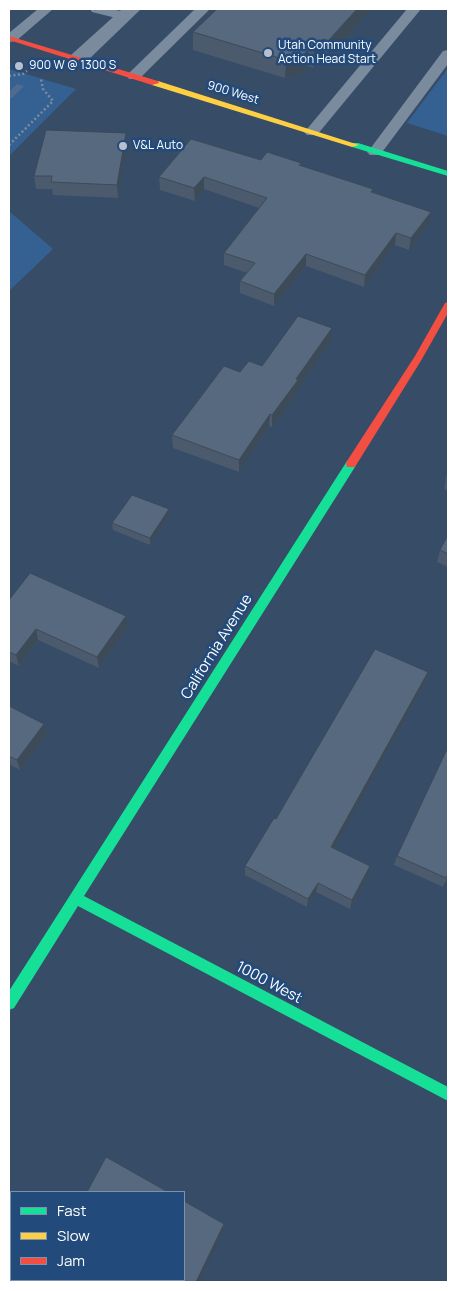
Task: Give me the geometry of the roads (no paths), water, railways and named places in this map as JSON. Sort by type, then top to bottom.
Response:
[{"type":"main road","name":"900 West","points":[[10,38],[448,174]]},
{"type":"main road","name":"California Avenue","points":[[9,1004],[419,357],[448,305]]},
{"type":"main road","name":"1000 West","points":[[76,898],[448,1094]]},
{"type":"street","points":[[78,59],[128,12]]},
{"type":"lane","points":[[10,38],[46,9]]},
{"type":"lane","points":[[97,9],[128,12]]},
{"type":"lane","points":[[134,76],[203,9]]},
{"type":"lane","points":[[312,132],[414,9]]},
{"type":"lane","points":[[375,152],[448,54]]},
{"type":"waterway","points":[[9,96],[20,86]]},
{"type":"place","name":"Utah Community Action Head Start","points":[[268,53]]},
{"type":"place","name":"900 W @ 1300 S","points":[[19,66]]},
{"type":"place","name":"V&L Auto","points":[[123,146]]}]
